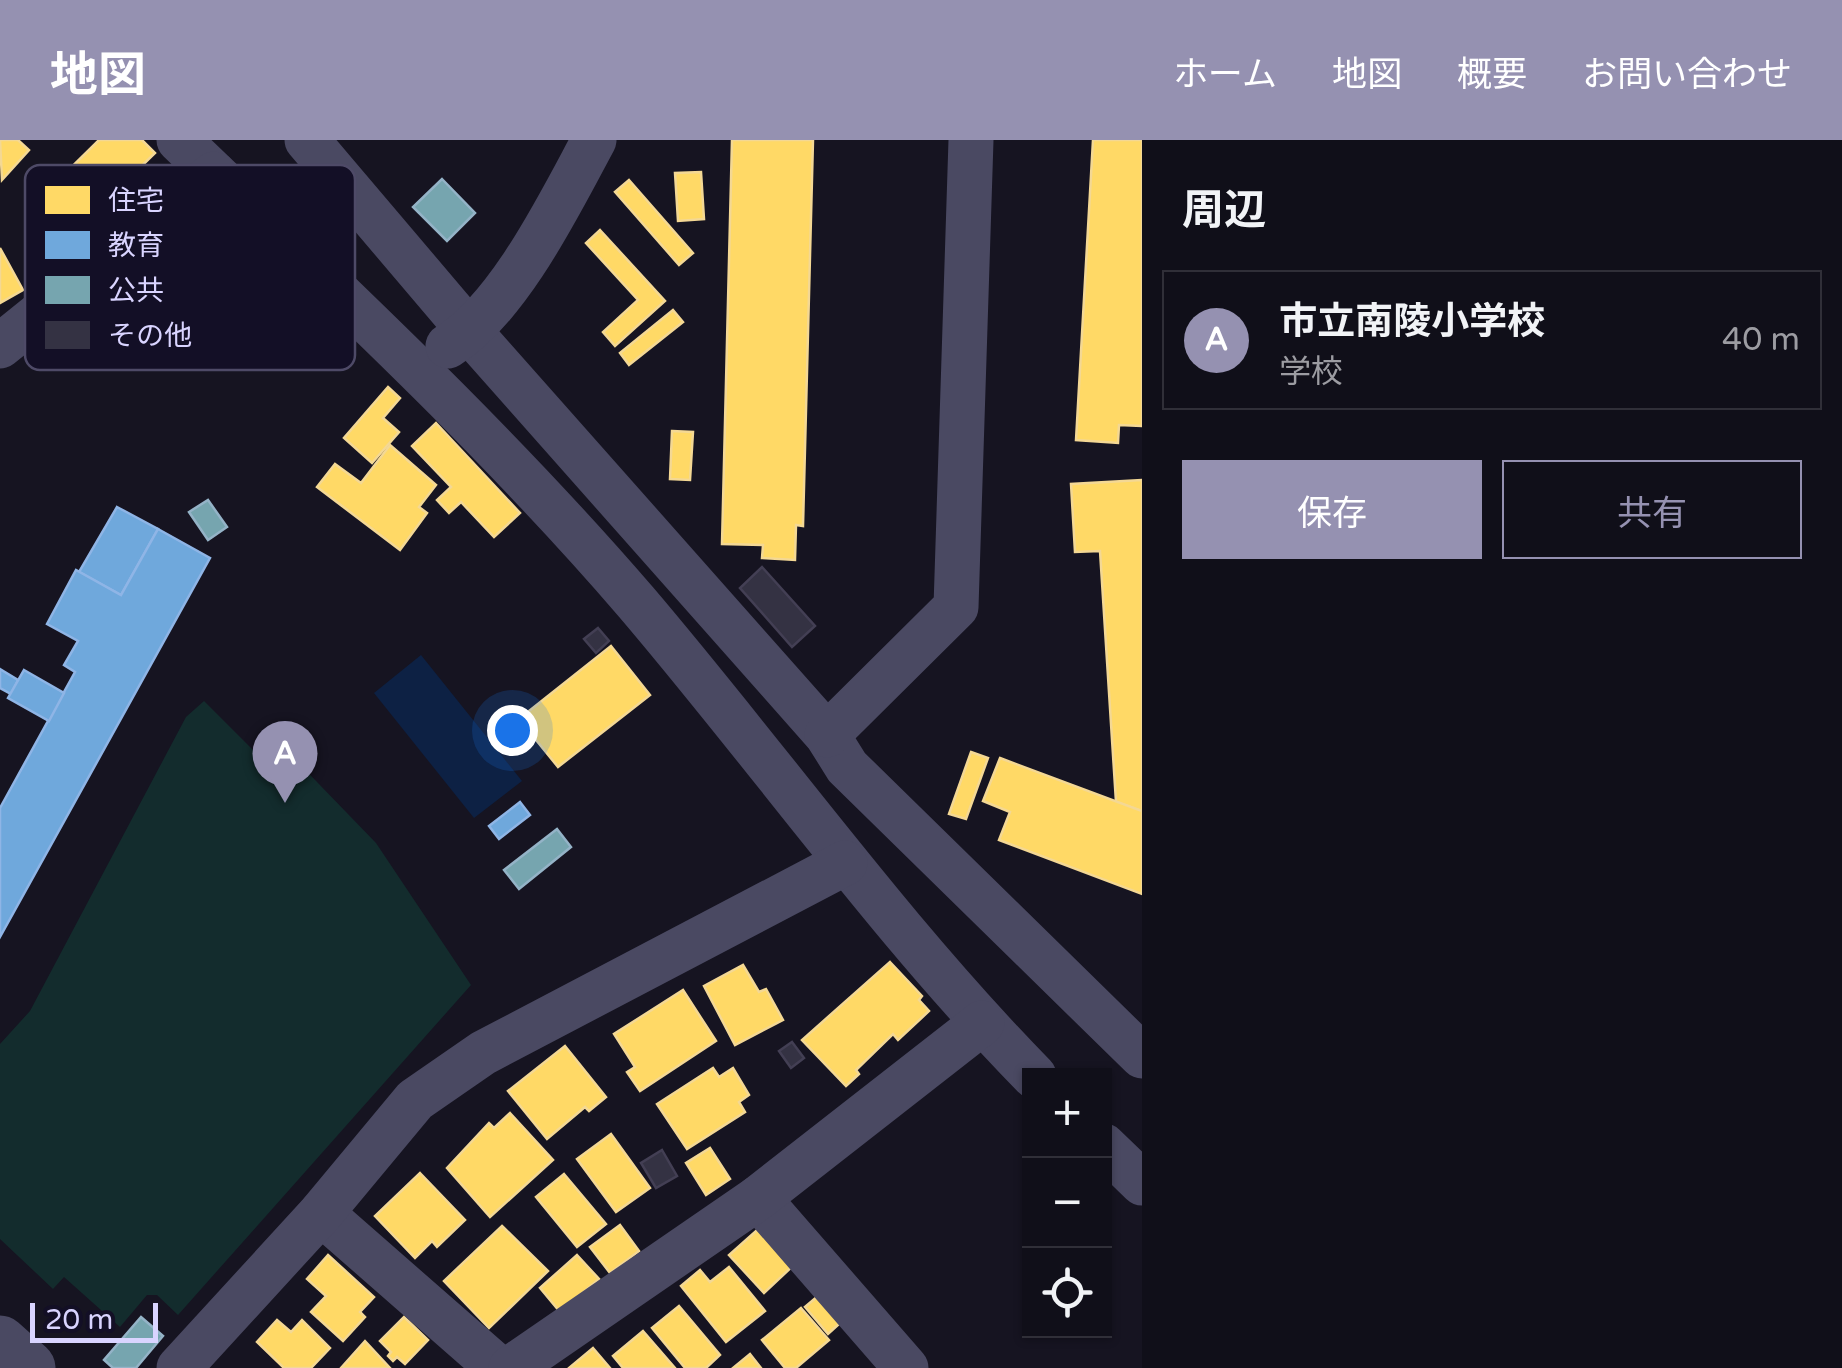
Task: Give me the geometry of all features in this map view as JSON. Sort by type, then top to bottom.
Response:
[{"type":"street","points":[[179,140],[205,165]]},
{"type":"street","points":[[308,140],[329,165]]},
{"type":"street","points":[[416,365],[470,332],[542,237],[594,140]]},
{"type":"street","points":[[827,735],[956,606],[971,140]]},
{"type":"street","points":[[355,196],[470,332],[827,735],[848,767],[1142,1056]]},
{"type":"street","points":[[355,307],[416,365],[636,602],[845,863],[982,1023],[1026,1068]]},
{"type":"street","points":[[0,346],[25,326]]},
{"type":"street","points":[[179,1368],[321,1213],[416,1100],[483,1053],[845,863]]},
{"type":"street","points":[[511,1368],[758,1198],[982,1023]]},
{"type":"street","points":[[1112,1154],[1142,1183]]},
{"type":"street","points":[[758,1198],[906,1368]]},
{"type":"street","points":[[321,1213],[498,1368]]},
{"type":"street","points":[[0,1343],[28,1368]]},
{"type":"green space","points":[[204,701],[272,769],[288,752],[376,843],[471,985],[178,1315],[157,1295],[147,1295],[120,1327],[64,1277],[53,1289],[0,1239],[0,1044],[30,1011],[186,717]]},
{"type":"water","points":[[421,655],[522,781],[474,818],[374,693]]},
{"type":"building: 住宅","points":[[0,140],[18,140],[29,150],[2,180]]},
{"type":"building: 住宅","points":[[99,140],[142,140],[155,153],[143,165],[74,165]]},
{"type":"building: 住宅","points":[[732,140],[813,140],[803,526],[796,525],[795,560],[762,558],[763,545],[722,544]]},
{"type":"building: 住宅","points":[[1093,140],[1142,140],[1142,426],[1119,425],[1118,443],[1076,440]]},
{"type":"building: 住宅","points":[[701,172],[704,219],[678,221],[675,173]]},
{"type":"building: 住宅","points":[[629,180],[693,253],[679,265],[615,192]]},
{"type":"building: 住宅","points":[[600,230],[665,301],[615,346],[603,332],[638,300],[586,243]]},
{"type":"building: 住宅","points":[[0,248],[23,290],[0,303]]},
{"type":"building: 住宅","points":[[673,310],[683,322],[629,365],[620,353]]},
{"type":"building: 住宅","points":[[388,387],[400,398],[383,418],[399,432],[372,463],[344,438]]},
{"type":"building: 住宅","points":[[436,423],[520,513],[494,537],[461,502],[449,513],[437,500],[451,487],[412,446]]},
{"type":"building: 住宅","points":[[672,431],[693,432],[690,480],[670,479]]},
{"type":"building: 住宅","points":[[390,445],[436,485],[419,507],[427,513],[400,550],[317,487],[335,464],[361,483]]},
{"type":"building: 住宅","points":[[1142,480],[1142,811],[1116,802],[1100,551],[1075,552],[1071,484]]},
{"type":"building: 住宅","points":[[611,646],[650,695],[558,767],[519,719]]},
{"type":"building: 住宅","points":[[971,752],[988,758],[966,819],[949,814]]},
{"type":"building: 住宅","points":[[1000,758],[1142,811],[1142,894],[999,840],[1010,812],[983,801]]},
{"type":"building: 住宅","points":[[890,962],[922,996],[919,1000],[929,1011],[898,1040],[893,1034],[856,1070],[859,1074],[846,1086],[802,1040]]},
{"type":"building: 住宅","points":[[743,965],[759,992],[766,989],[783,1020],[735,1045],[704,986]]},
{"type":"building: 住宅","points":[[683,990],[716,1041],[640,1091],[627,1072],[635,1067],[614,1034]]},
{"type":"building: 住宅","points":[[565,1046],[606,1097],[589,1111],[585,1107],[547,1139],[508,1091]]},
{"type":"building: 住宅","points":[[713,1068],[719,1077],[733,1068],[749,1095],[739,1102],[745,1112],[687,1149],[657,1104]]},
{"type":"building: 住宅","points":[[510,1113],[553,1160],[490,1217],[447,1168],[489,1123],[494,1128]]},
{"type":"building: 住宅","points":[[611,1134],[650,1188],[616,1212],[577,1159]]},
{"type":"building: 住宅","points":[[710,1148],[730,1179],[706,1195],[686,1163]]},
{"type":"building: 住宅","points":[[420,1173],[465,1220],[437,1247],[432,1241],[415,1258],[375,1216]]},
{"type":"building: 住宅","points":[[564,1174],[606,1224],[577,1247],[536,1197]]},
{"type":"building: 住宅","points":[[764,1224],[797,1262],[764,1293],[729,1255]]},
{"type":"building: 住宅","points":[[620,1225],[639,1251],[610,1273],[590,1247]]},
{"type":"building: 住宅","points":[[502,1226],[548,1271],[489,1328],[444,1281]]},
{"type":"building: 住宅","points":[[328,1255],[374,1297],[360,1312],[365,1317],[343,1341],[311,1312],[326,1296],[307,1279]]},
{"type":"building: 住宅","points":[[577,1255],[599,1279],[560,1312],[540,1288]]},
{"type":"building: 住宅","points":[[729,1267],[765,1311],[726,1342],[681,1286],[700,1270],[710,1282]]},
{"type":"building: 住宅","points":[[825,1290],[848,1316],[828,1334],[805,1307]]},
{"type":"building: 住宅","points":[[679,1306],[720,1355],[706,1368],[685,1368],[652,1328]]},
{"type":"building: 住宅","points":[[801,1308],[829,1340],[796,1368],[785,1368],[762,1340]]},
{"type":"building: 住宅","points":[[404,1317],[428,1340],[405,1364],[397,1357],[393,1361],[388,1356],[391,1352],[380,1341]]},
{"type":"building: 住宅","points":[[277,1320],[291,1332],[302,1320],[330,1348],[311,1368],[284,1368],[257,1342]]},
{"type":"building: 住宅","points":[[643,1331],[675,1368],[623,1368],[613,1356]]},
{"type":"building: 住宅","points":[[365,1341],[390,1368],[341,1368]]},
{"type":"building: 住宅","points":[[593,1348],[610,1368],[569,1368]]},
{"type":"building: 住宅","points":[[750,1354],[761,1368],[733,1368]]},
{"type":"building: 教育","points":[[117,507],[158,529],[121,595],[79,572]]},
{"type":"building: 教育","points":[[158,529],[210,558],[0,937],[0,808],[75,672],[64,665],[78,641],[47,624],[76,570],[121,595]]},
{"type":"building: 教育","points":[[0,669],[18,680],[11,694],[0,688]]},
{"type":"building: 教育","points":[[24,670],[64,693],[49,721],[8,698]]},
{"type":"building: 教育","points":[[520,802],[530,815],[499,839],[489,826]]},
{"type":"building: 公共","points":[[442,179],[475,213],[447,241],[413,207]]},
{"type":"building: 公共","points":[[208,500],[227,527],[208,540],[189,512]]},
{"type":"building: 公共","points":[[557,829],[571,847],[519,889],[504,870]]},
{"type":"building: 公共","points":[[141,1317],[163,1336],[136,1368],[113,1368],[104,1360]]},
{"type":"building: その他","points":[[762,567],[815,626],[792,647],[740,588]]},
{"type":"building: その他","points":[[598,628],[609,641],[596,653],[584,639]]},
{"type":"building: その他","points":[[792,1042],[804,1058],[791,1068],[779,1051]]},
{"type":"building: その他","points":[[662,1150],[677,1176],[656,1188],[641,1163]]},
{"type":"place","name":"市立南陵小学校","points":[[285,803]]}]
